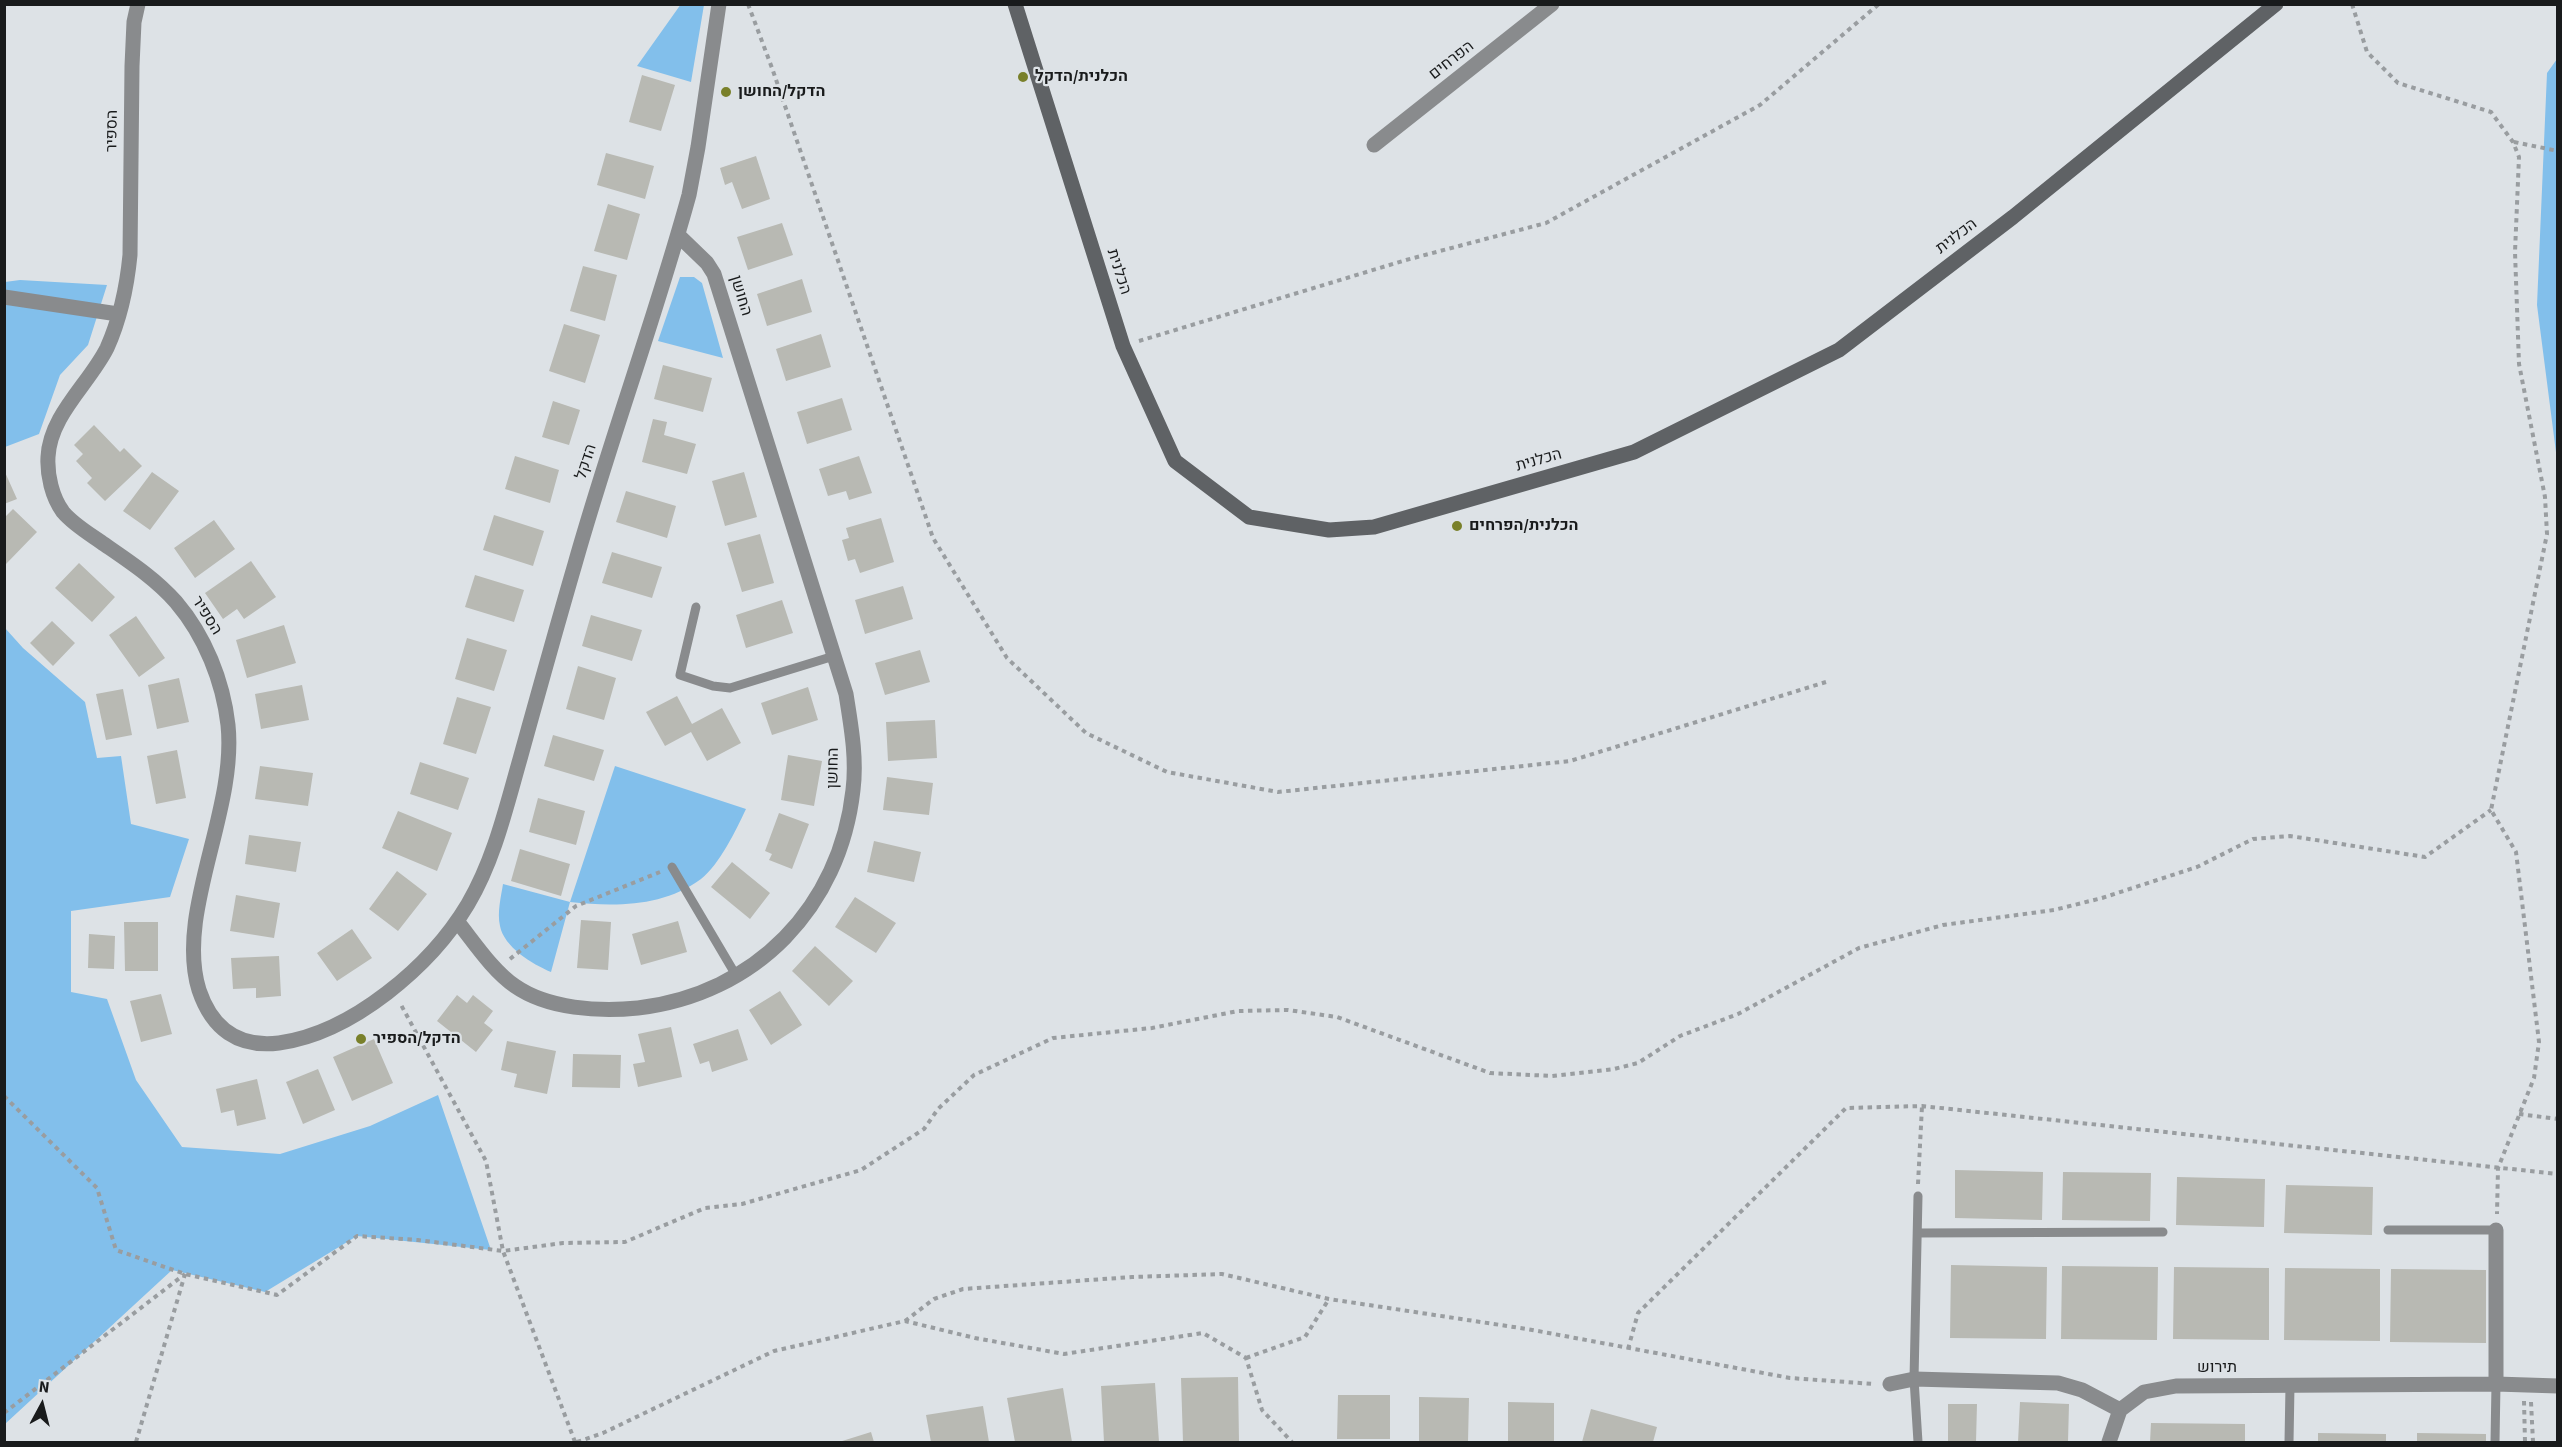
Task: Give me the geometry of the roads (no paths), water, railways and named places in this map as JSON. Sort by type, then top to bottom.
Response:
[{"type":"street","name":"הספיר","points":[[138,4],[134,22],[132,66],[130,255],[127,282],[107,347],[52,435],[48,454],[48,473],[53,492],[63,511],[83,530],[156,582],[175,602],[195,628],[220,683],[227,720],[230,757],[224,798],[195,932],[193,959],[202,997],[210,1015],[223,1031],[242,1040],[264,1045],[315,1034],[374,1002],[392,988],[434,948],[457,921]]},
{"type":"street","name":"הדקל","points":[[457,921],[476,890],[503,820],[577,557],[678,235],[698,147],[719,4]]},
{"type":"street","name":"הכלנית","points":[[1015,4],[1123,346],[1175,461],[1249,517],[1329,530],[1374,527],[1634,452],[1839,350],[2013,217],[2276,4]]},
{"type":"street","name":"הפרחים","points":[[1374,145],[1552,4]]},
{"type":"street","name":"החושן","points":[[457,921],[514,986],[541,998],[598,1009],[657,1006],[694,996],[737,977],[762,960],[790,932],[824,886],[838,856],[848,824],[853,788],[854,751],[846,694],[714,274],[707,263],[678,235]]},
{"type":"street","points":[[4,297],[118,314]]},
{"type":"street","points":[[2496,1230],[2496,1384]]},
{"type":"street","points":[[1890,1384],[1914,1379],[2068,1385],[2120,1410],[2109,1443]]},
{"type":"street","name":"תירוש","points":[[2120,1410],[2144,1392],[2176,1386],[2496,1384],[2558,1386]]},
{"type":"lane","points":[[696,607],[680,675],[713,686],[730,688],[834,656]]},
{"type":"lane","points":[[672,867],[737,977]]},
{"type":"lane","points":[[1918,1196],[1914,1379],[1918,1443]]},
{"type":"lane","points":[[2388,1230],[2496,1230]]},
{"type":"lane","points":[[1918,1233],[2163,1232]]},
{"type":"lane","points":[[2495,1443],[2496,1384]]},
{"type":"lane","points":[[2289,1443],[2290,1386]]},
{"type":"place","name":"הכלנית/הדקל","points":[[1023,77]]},
{"type":"place","name":"הדקל/החושן","points":[[726,92]]},
{"type":"place","name":"הכלנית/הפרחים","points":[[1457,526]]},
{"type":"place","name":"הדקל/הספיר","points":[[361,1039]]}]
